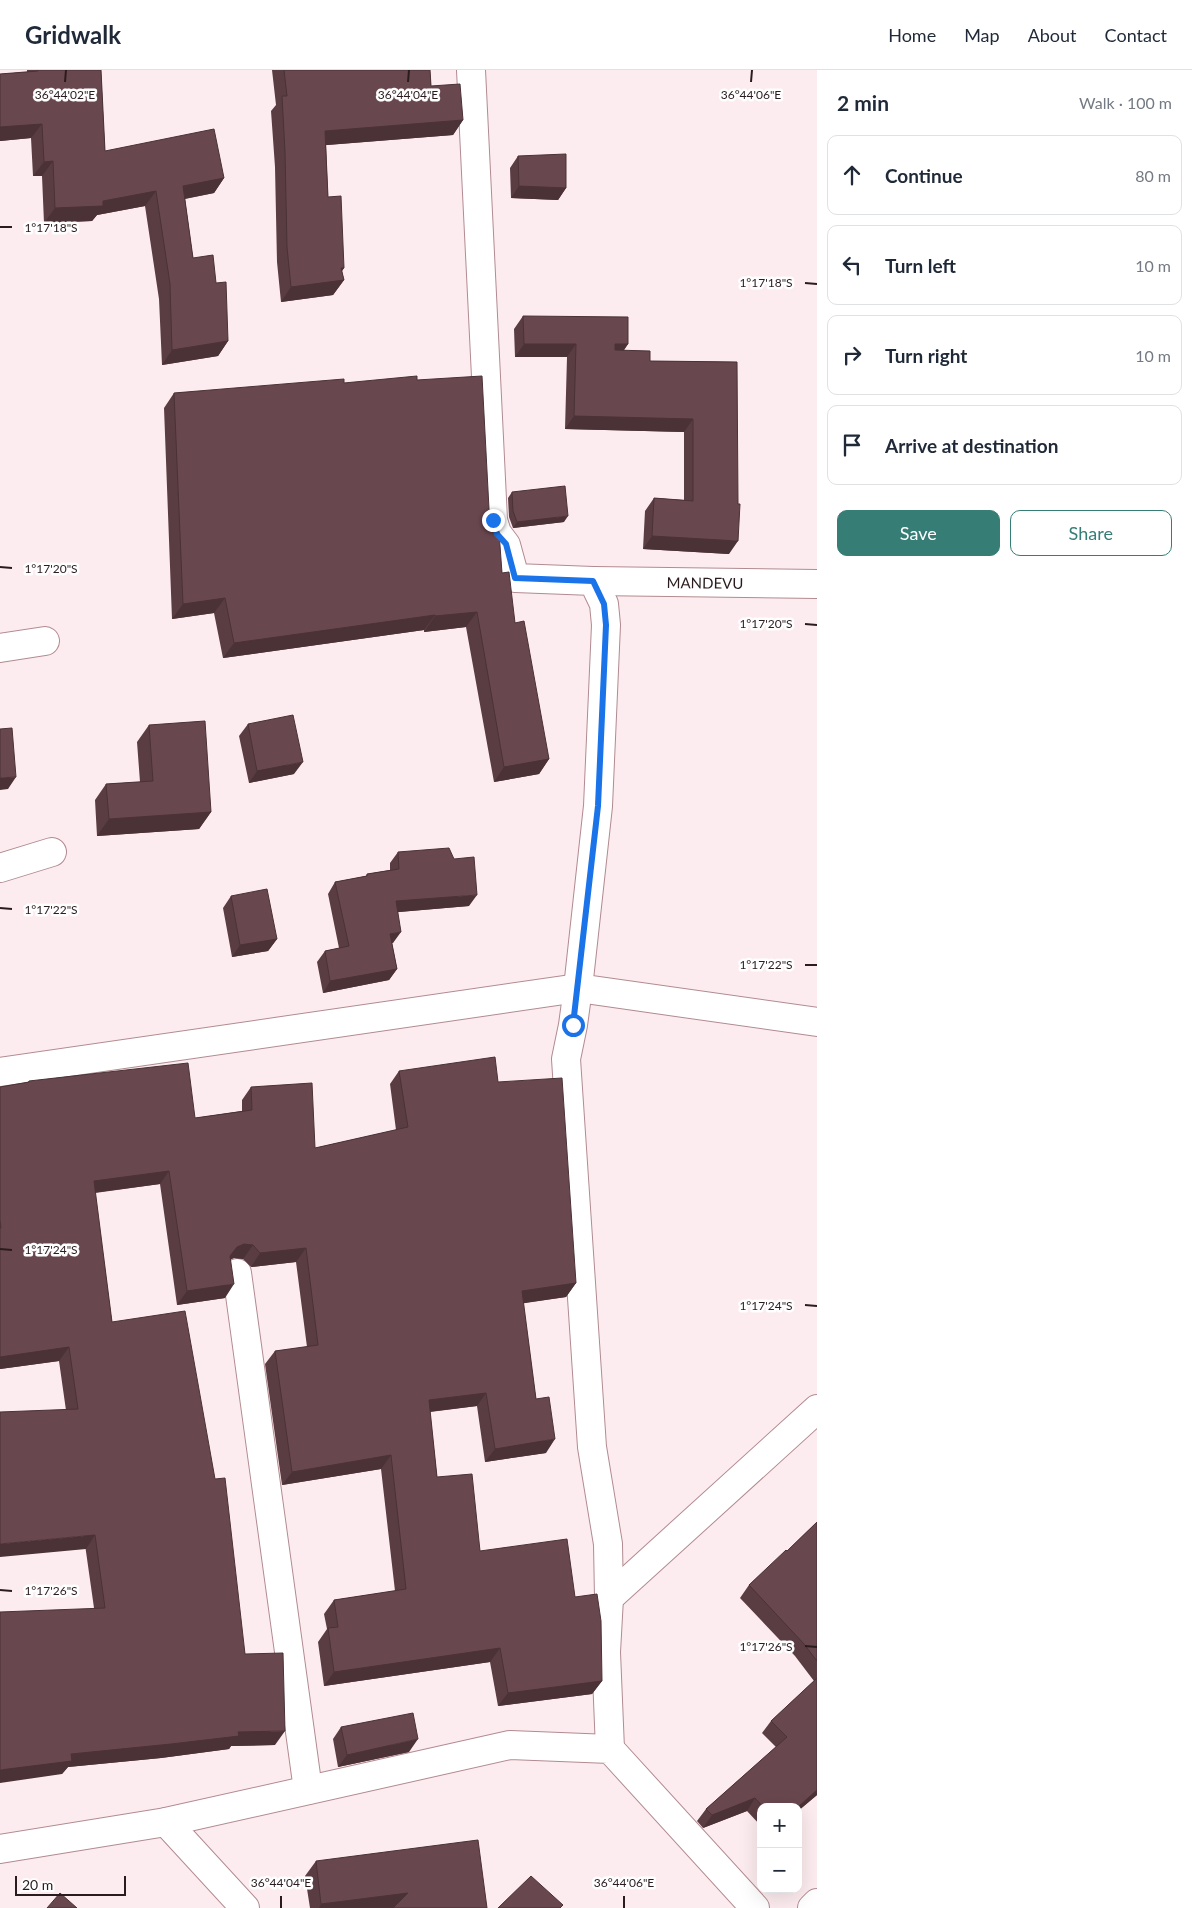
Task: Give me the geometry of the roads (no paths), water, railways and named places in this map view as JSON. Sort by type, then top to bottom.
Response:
[{"type":"street","name":"MANDEVU","points":[[471,70],[493,520],[497,534],[506,544],[515,578],[817,584]]},
{"type":"street","points":[[593,581],[604,604],[606,625],[598,806],[578,988],[566,1059],[592,1447],[608,1544],[610,1598],[606,1652],[610,1749],[755,1908]]},
{"type":"street","points":[[0,648],[45,641]]},
{"type":"street","points":[[0,868],[52,852]]},
{"type":"street","points":[[0,1072],[578,988],[817,1022]]},
{"type":"street","points":[[237,1272],[308,1790]]},
{"type":"street","points":[[610,1598],[817,1409]]},
{"type":"street","points":[[0,1849],[166,1822],[510,1745],[610,1749]]},
{"type":"street","points":[[166,1822],[245,1908]]},
{"type":"street","points":[[812,1908],[817,1903]]}]
